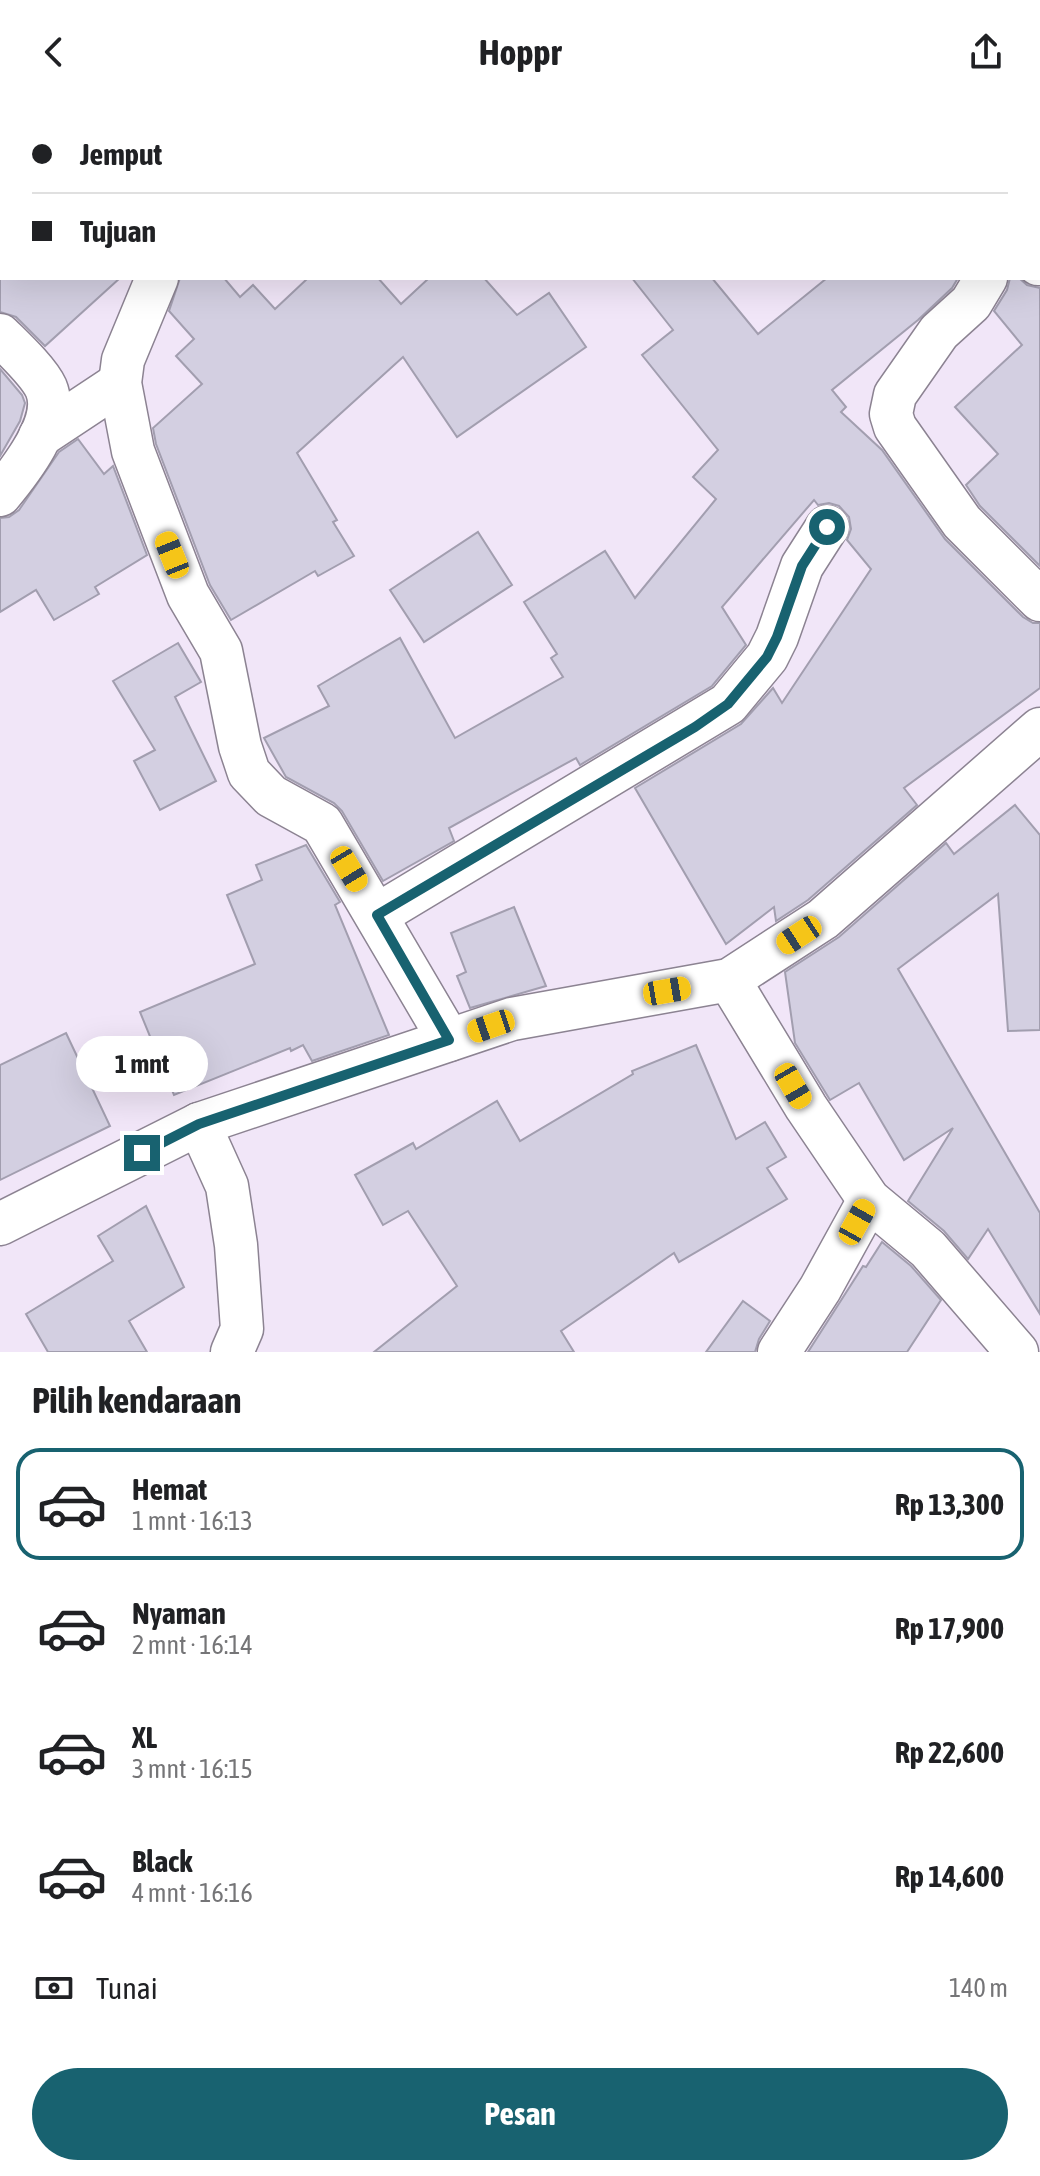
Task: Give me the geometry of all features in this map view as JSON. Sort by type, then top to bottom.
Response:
[{"type":"street","points":[[156,280],[123,360],[120,383],[133,451],[164,535],[188,595],[221,651],[240,746],[249,773],[271,796],[318,819],[322,824],[449,1040]]},
{"type":"street","points":[[985,280],[971,303],[939,332],[895,395],[891,414],[895,427],[962,522],[1040,600]]},
{"type":"street","points":[[0,335],[47,390],[48,412],[40,436],[21,471],[0,495]]},
{"type":"street","points":[[40,436],[120,383]]},
{"type":"street","points":[[377,915],[695,727],[728,704],[767,657],[802,566],[827,527]]},
{"type":"street","points":[[0,1224],[199,1124],[449,1040],[512,1019],[729,980],[823,919],[1040,729]]},
{"type":"street","points":[[729,980],[806,1107],[869,1200],[928,1249],[1017,1352]]},
{"type":"street","points":[[199,1124],[227,1186],[236,1245],[242,1329],[232,1352]]},
{"type":"street","points":[[779,1352],[820,1289],[869,1200]]},
{"type":"building","points":[[0,280],[118,280],[45,346],[16,317],[0,312]]},
{"type":"building","points":[[179,280],[226,280],[240,297],[253,285],[275,309],[306,280],[380,280],[401,304],[427,280],[486,280],[517,315],[549,293],[586,347],[457,437],[403,357],[297,453],[337,520],[333,522],[354,556],[318,576],[315,571],[231,620],[210,585],[156,444],[153,428],[202,384],[176,356],[194,339],[169,311]]},
{"type":"building","points":[[634,280],[714,280],[758,334],[825,280],[957,280],[918,320],[832,390],[846,407],[841,412],[882,450],[945,539],[1023,617],[1040,623],[1040,688],[904,788],[917,805],[808,900],[776,921],[774,907],[726,944],[635,788],[741,724],[773,688],[782,703],[871,569],[847,540],[851,529],[849,517],[839,506],[829,503],[818,505],[814,500],[722,607],[746,645],[712,686],[580,765],[576,758],[449,828],[454,841],[383,881],[342,811],[334,803],[286,777],[264,738],[329,706],[318,686],[400,638],[455,738],[563,677],[551,658],[557,654],[524,602],[605,551],[635,598],[716,499],[693,477],[718,450],[642,355],[673,330]]},
{"type":"building","points":[[1010,280],[1021,280],[1040,288],[1040,566],[980,506],[966,485],[998,454],[955,407],[1022,345],[994,311]]},
{"type":"building","points":[[0,369],[25,403],[20,421],[0,456]]},
{"type":"building","points":[[78,439],[104,474],[113,466],[147,555],[95,587],[99,594],[54,620],[36,590],[0,612],[0,518],[9,517],[19,510],[59,452]]},
{"type":"building","points":[[478,532],[512,585],[424,642],[390,590]]},
{"type":"building","points":[[178,643],[201,682],[175,697],[216,781],[160,810],[134,761],[155,750],[113,681]]},
{"type":"building","points":[[1015,805],[1040,835],[1040,1030],[1008,1031],[998,894],[898,969],[1040,1213],[1040,1314],[988,1229],[968,1259],[944,1231],[908,1201],[953,1128],[904,1160],[859,1083],[830,1100],[795,1043],[785,972],[839,937],[946,843],[954,854]]},
{"type":"building","points":[[306,845],[340,902],[335,905],[389,1035],[312,1061],[303,1045],[291,1051],[290,1048],[174,1095],[140,1012],[255,964],[227,895],[262,880],[256,865]]},
{"type":"building","points":[[514,907],[546,986],[470,1008],[457,976],[466,972],[451,933]]},
{"type":"building","points":[[66,1033],[110,1126],[0,1180],[0,1065]]},
{"type":"building","points":[[696,1045],[736,1139],[765,1122],[786,1157],[767,1168],[787,1199],[679,1262],[674,1253],[561,1331],[574,1352],[374,1352],[457,1286],[408,1211],[383,1225],[355,1175],[413,1143],[416,1149],[497,1101],[520,1141],[633,1074],[632,1071]]},
{"type":"building","points":[[146,1206],[184,1287],[129,1321],[147,1352],[48,1352],[26,1314],[113,1261],[98,1236]]},
{"type":"building","points":[[882,1242],[911,1266],[941,1300],[907,1352],[808,1352],[863,1266],[866,1267]]},
{"type":"building","points":[[743,1301],[770,1321],[755,1352],[706,1352]]},
{"type":"route","points":[[142,1153],[199,1124],[449,1040],[377,915],[695,727],[728,704],[767,657],[802,566],[827,527]]}]
